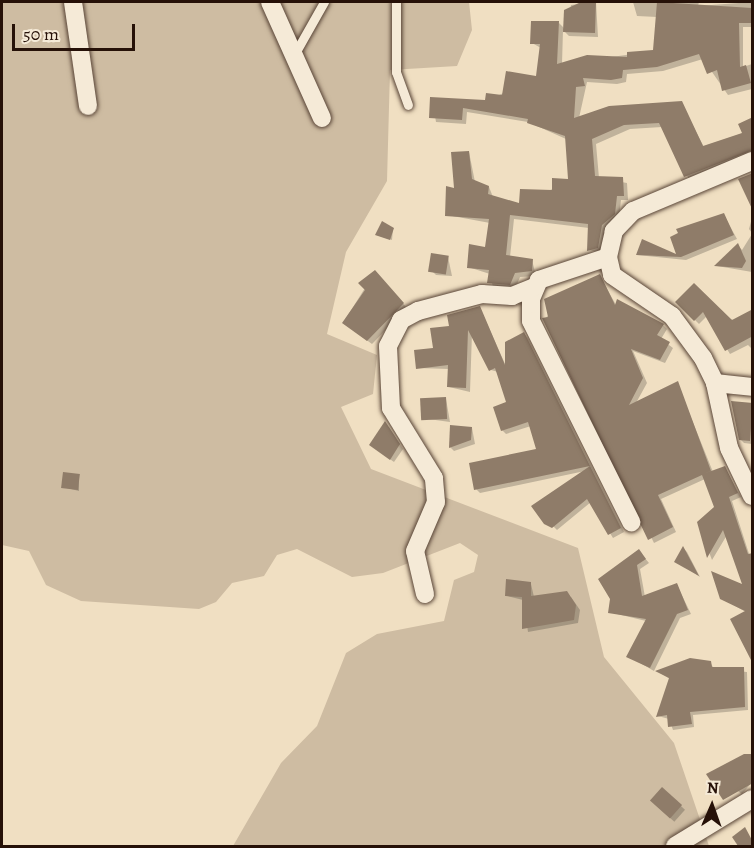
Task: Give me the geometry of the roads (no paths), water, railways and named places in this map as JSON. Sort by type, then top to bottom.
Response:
[{"type":"street","points":[[73,2],[88,106]]},
{"type":"street","points":[[270,2],[322,118]]},
{"type":"street","points":[[753,161],[633,211],[614,231],[608,257],[612,276],[626,288],[663,308],[685,331],[715,383],[729,448],[753,496]]},
{"type":"street","points":[[425,594],[415,551],[436,502],[434,478],[391,408],[388,346],[401,320],[418,311],[482,294],[512,296],[534,287],[544,277],[608,257]]},
{"type":"street","points":[[534,287],[535,338],[631,522]]},
{"type":"street","points":[[715,383],[753,387]]},
{"type":"street","points":[[675,846],[753,799]]},
{"type":"lane","points":[[293,56],[324,2]]},
{"type":"lane","points":[[396,2],[396,72],[408,105]]}]
